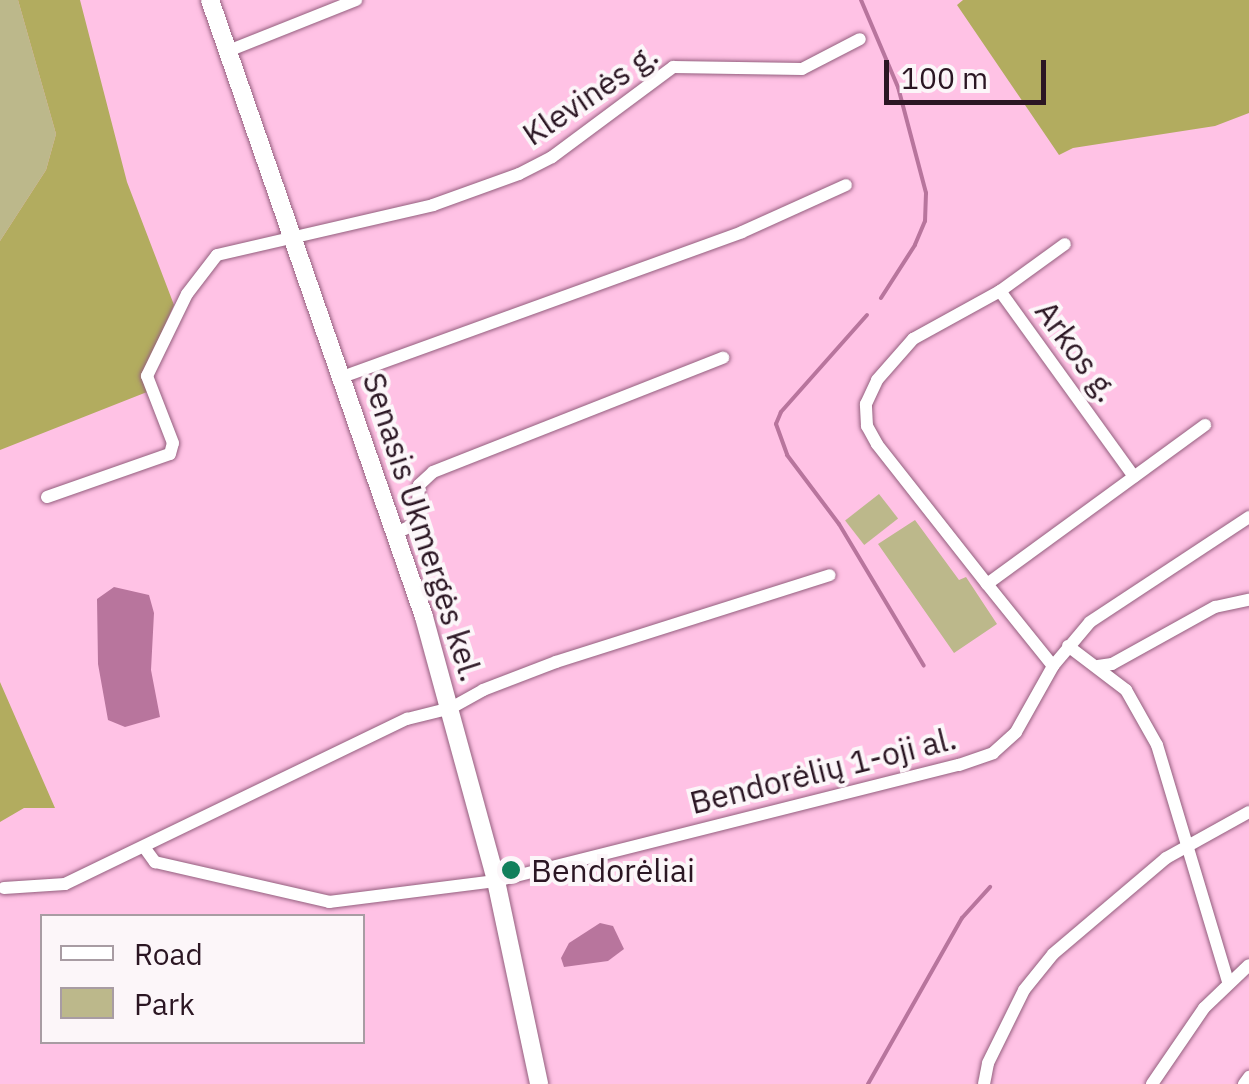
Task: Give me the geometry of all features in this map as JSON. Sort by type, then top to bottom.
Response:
[{"type":"main road","name":"Senasis Ukmergės kel.","points":[[210,0],[396,533],[451,708],[496,881],[539,1084]]},
{"type":"street","points":[[228,50],[356,0]]},
{"type":"street","name":"Klevinės g.","points":[[47,496],[170,454],[173,443],[148,376],[186,294],[217,255],[433,205],[519,174],[552,157],[673,67],[802,69],[860,38]]},
{"type":"street","points":[[342,377],[742,232],[846,185]]},
{"type":"street","points":[[1000,291],[1065,244]]},
{"type":"street","name":"Arkos g.","points":[[1053,666],[877,444],[868,426],[866,404],[877,380],[913,340],[1000,291],[1134,477]]},
{"type":"street","points":[[396,533],[417,524],[419,485],[434,472],[723,358]]},
{"type":"street","points":[[987,584],[1206,425]]},
{"type":"street","name":"Bendorėlių 1-oji al.","points":[[144,847],[155,862],[329,902],[496,881],[977,760],[1016,732],[1053,666],[1100,614],[1249,517]]},
{"type":"street","points":[[4,888],[66,884],[407,720],[451,708],[483,690],[556,662],[830,575]]},
{"type":"street","points":[[1098,666],[1112,664],[1215,607],[1249,600]]},
{"type":"street","points":[[1068,646],[1126,690],[1157,745],[1228,982]]},
{"type":"street","points":[[984,1084],[988,1063],[1017,1004],[1053,954],[1186,845],[1249,812]]},
{"type":"street","points":[[1152,1084],[1174,1046],[1228,982],[1249,965]]},
{"type":"street","points":[[1244,1084],[1249,1078]]},
{"type":"green space","points":[[0,0],[18,0],[56,134],[46,170],[0,241]]},
{"type":"green space","points":[[879,494],[898,518],[864,545],[845,520]]},
{"type":"green space","points":[[915,520],[959,580],[966,577],[997,624],[954,653],[878,544]]},
{"type":"shaded area","points":[[18,0],[80,0],[127,182],[174,305],[143,374],[147,392],[0,450],[0,241],[46,170],[56,134]]},
{"type":"shaded area","points":[[963,0],[1249,0],[1249,113],[1215,126],[1073,148],[1059,155],[957,5]]},
{"type":"shaded area","points":[[114,587],[149,595],[154,613],[151,670],[160,717],[125,727],[108,720],[98,664],[97,599]]},
{"type":"shaded area","points":[[0,682],[55,808],[24,808],[0,822]]},
{"type":"shaded area","points":[[600,923],[613,926],[624,949],[608,961],[564,967],[561,958],[569,943]]},
{"type":"waterway","points":[[861,0],[898,87],[926,193],[925,221],[915,245],[881,298]]},
{"type":"waterway","points":[[867,315],[781,412],[776,424],[787,455],[839,524],[924,666]]},
{"type":"waterway","points":[[868,1084],[962,918],[990,887]]},
{"type":"place","name":"Bendorėliai","points":[[511,870]]}]
